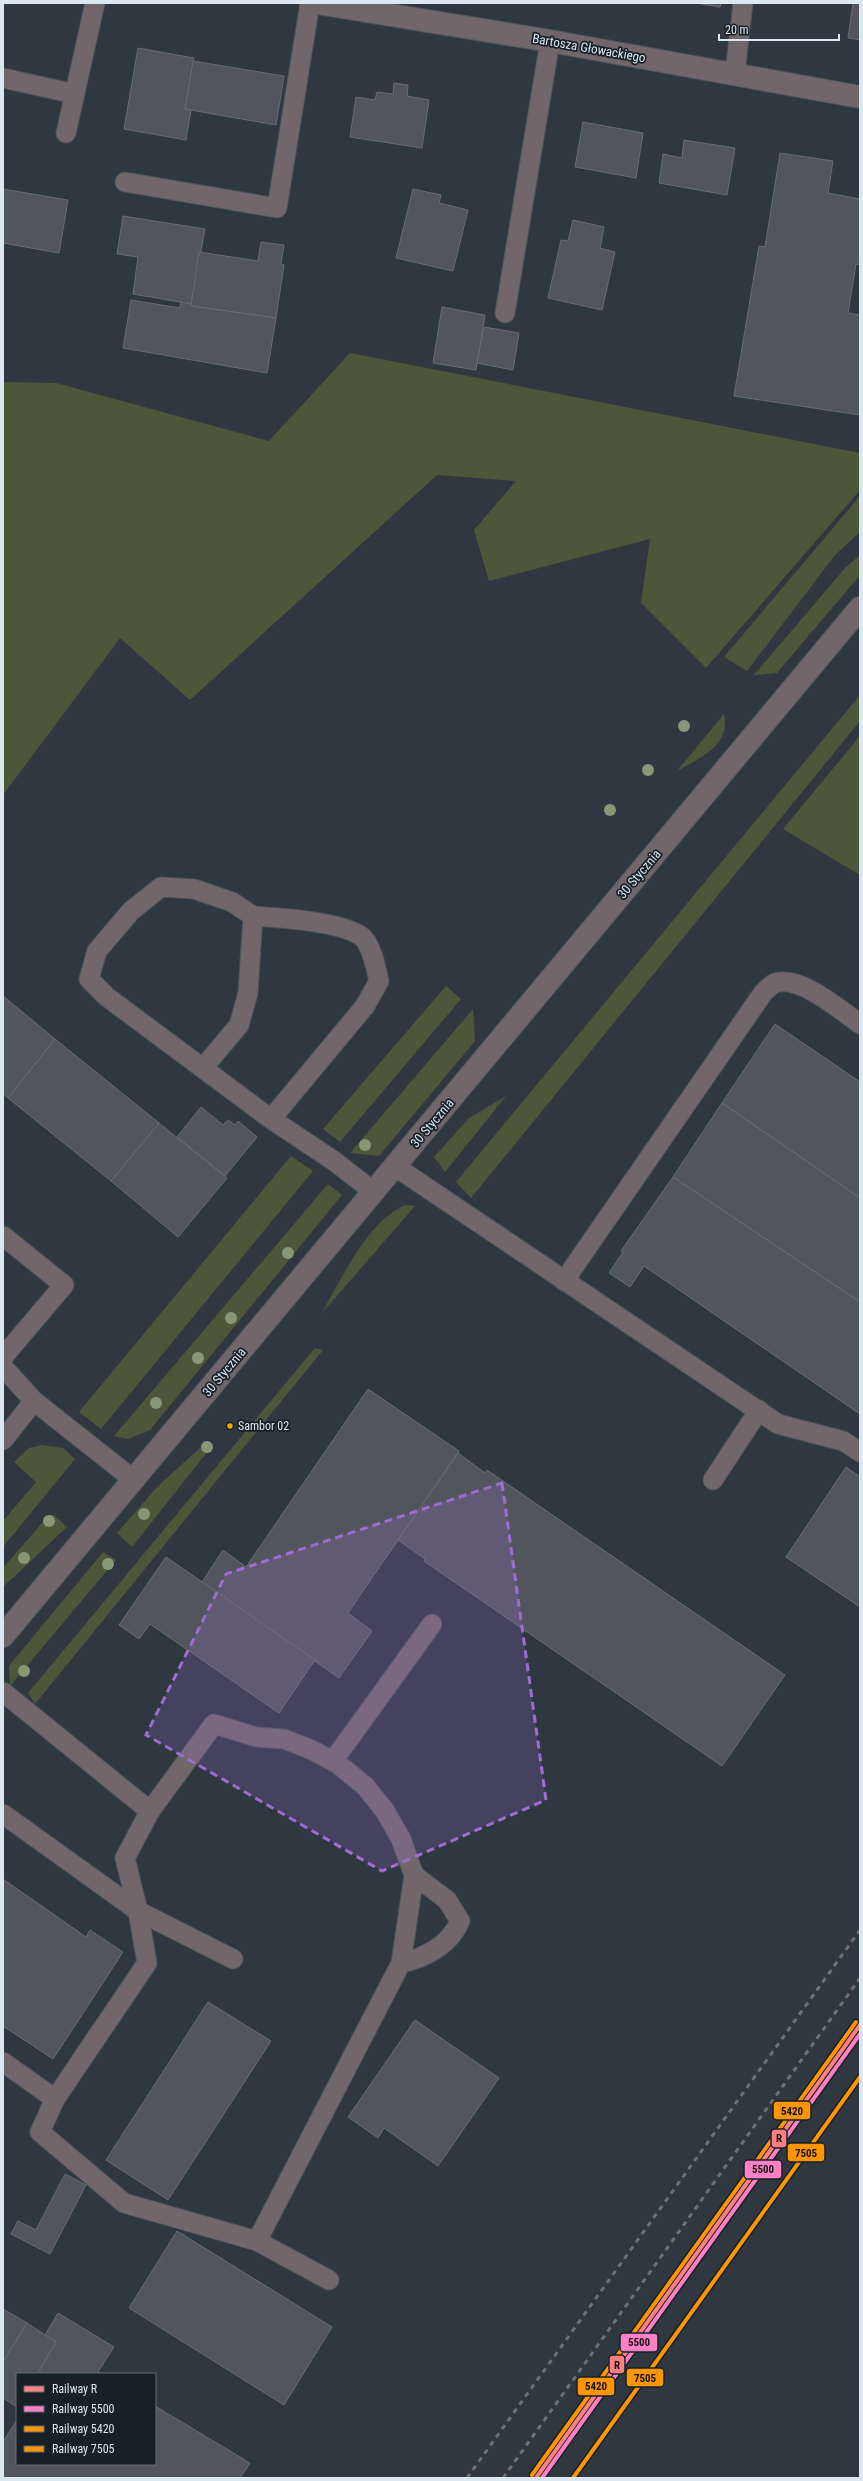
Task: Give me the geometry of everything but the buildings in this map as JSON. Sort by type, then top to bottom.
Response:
[{"type":"street","name":"Bartosza Głowackiego","points":[[317,3],[735,73],[860,97]]},
{"type":"street","name":"30 Stycznia","points":[[3,1636],[396,1167],[860,608]]},
{"type":"lane","points":[[66,133],[95,3]]},
{"type":"lane","points":[[124,182],[277,208],[310,3]]},
{"type":"lane","points":[[735,73],[743,3]]},
{"type":"lane","points":[[504,313],[550,41]]},
{"type":"lane","points":[[3,78],[74,94]]},
{"type":"lane","points":[[271,1119],[365,1006],[378,981],[374,958],[362,936],[334,926],[253,916],[232,902],[194,889],[161,887],[131,911],[97,951],[89,980],[107,997],[271,1119],[334,1161],[374,1192]]},
{"type":"lane","points":[[203,1068],[239,1025],[248,993],[253,916]]},
{"type":"lane","points":[[564,1281],[763,993],[774,983],[789,982],[804,986],[860,1024]]},
{"type":"lane","points":[[396,1167],[778,1424],[843,1441],[860,1452]]},
{"type":"lane","points":[[3,1236],[64,1285],[3,1357]]},
{"type":"lane","points":[[3,1367],[34,1401],[134,1480]]},
{"type":"lane","points":[[3,1440],[34,1401]]},
{"type":"lane","points":[[713,1480],[759,1410]]},
{"type":"lane","points":[[332,1761],[432,1624]]},
{"type":"lane","points":[[3,1692],[150,1811]]},
{"type":"lane","points":[[257,2241],[401,1963],[414,1875],[401,1838],[385,1811],[365,1786],[332,1761],[312,1750],[284,1739],[256,1737],[214,1724],[150,1811],[125,1858],[138,1911],[147,1963],[55,2099],[40,2132],[124,2203],[257,2241],[329,2280]]},
{"type":"lane","points":[[3,1814],[138,1911],[233,1958]]},
{"type":"lane","points":[[401,1963],[420,1959],[438,1947],[456,1930],[460,1921],[447,1900],[414,1875]]},
{"type":"lane","points":[[3,2062],[55,2099]]},
{"type":"highlighted area","points":[[502,1483],[546,1800],[382,1871],[146,1735],[226,1574]]},
{"type":"green space","points":[[350,353],[860,453],[860,490],[706,668],[641,603],[650,539],[489,581],[474,530],[516,481],[437,475],[190,700],[120,638],[3,795],[3,382],[56,383],[269,441]]},
{"type":"green space","points":[[860,496],[860,532],[835,555],[747,671],[724,657]]},
{"type":"green space","points":[[860,555],[860,575],[777,673],[754,675],[846,567]]},
{"type":"green space","points":[[860,695],[860,721],[471,1198],[456,1182]]},
{"type":"green space","points":[[724,714],[725,725],[723,735],[718,743],[704,756],[677,771]]},
{"type":"green space","points":[[860,736],[860,875],[783,829]]},
{"type":"green space","points":[[446,986],[461,999],[340,1142],[323,1129]]},
{"type":"green space","points":[[473,1009],[475,1041],[379,1156],[350,1153]]},
{"type":"green space","points":[[506,1096],[445,1172],[434,1157],[469,1118]]},
{"type":"green space","points":[[291,1156],[313,1171],[101,1429],[79,1412]]},
{"type":"green space","points":[[328,1184],[342,1195],[150,1430],[128,1439],[114,1436]]},
{"type":"green space","points":[[405,1205],[415,1206],[322,1313],[347,1268],[367,1237],[392,1213]]},
{"type":"green space","points":[[315,1348],[323,1350],[35,1704],[28,1693]]},
{"type":"green space","points":[[42,1445],[63,1448],[75,1459],[3,1547],[3,1521],[36,1482],[14,1462],[29,1448]]},
{"type":"green space","points":[[200,1448],[208,1451],[132,1547],[117,1533],[158,1486]]},
{"type":"green space","points":[[49,1515],[54,1515],[67,1527],[3,1587],[3,1568]]},
{"type":"green space","points":[[103,1552],[116,1560],[10,1686],[9,1666]]},
{"type":"railway","points":[[467,2478],[860,1930]]},
{"type":"railway","points":[[503,2478],[860,1978]]},
{"type":"rail line","name":"5420","points":[[532,2475],[856,2022]]},
{"type":"rail line","name":"R","points":[[536,2478],[860,2025]]},
{"type":"rail line","name":"5500","points":[[542,2478],[860,2034]]},
{"type":"rail line","name":"7505","points":[[573,2478],[860,2077]]},
{"type":"place","name":"Sambor 02","points":[[230,1426]]}]
